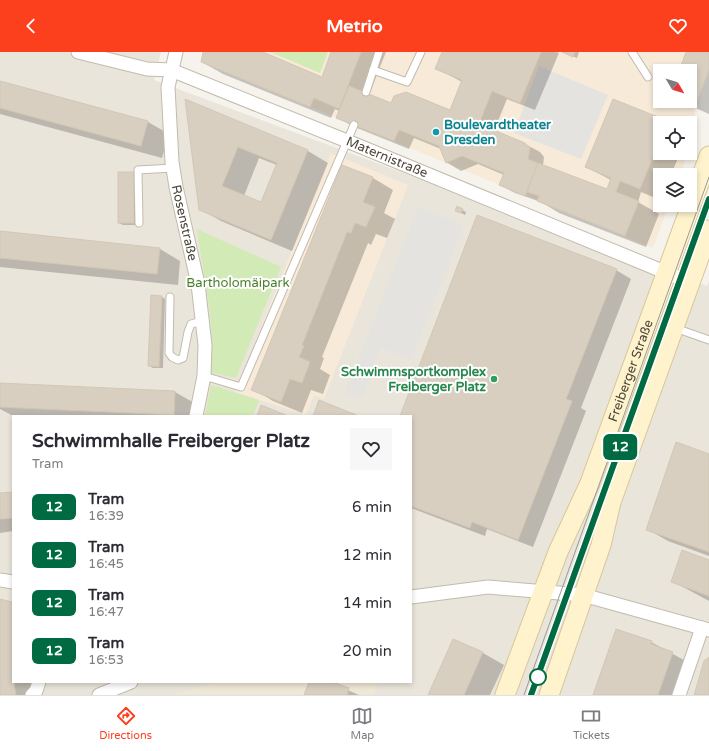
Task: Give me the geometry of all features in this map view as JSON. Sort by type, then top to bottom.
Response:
[{"type":"street","name":"Maternistraße","points":[[78,52],[147,68],[171,70],[690,282]]},
{"type":"street","name":"Rosenstraße","points":[[176,52],[168,87],[173,168],[198,284],[205,345],[204,376],[196,415]]},
{"type":"street","name":"Freiberger Straße","points":[[505,695],[568,528],[590,483],[709,156]]},
{"type":"street","name":"Freiberger Straße","points":[[549,695],[601,545],[611,502],[673,327],[707,238]]},
{"type":"street","points":[[0,580],[12,582]]},
{"type":"street","points":[[412,597],[488,587],[520,589],[543,593],[583,596],[706,629],[679,695]]},
{"type":"street","points":[[32,695],[36,691],[39,683]]},
{"type":"street","points":[[100,695],[129,683]]},
{"type":"lane","points":[[366,92],[380,52]]},
{"type":"lane","points":[[373,70],[407,82],[421,52]]},
{"type":"lane","points":[[632,52],[648,77]]},
{"type":"lane","points":[[204,376],[241,388],[354,125]]},
{"type":"lane","points":[[139,223],[138,170],[173,168]]},
{"type":"lane","points":[[170,297],[169,353],[172,358],[178,360],[183,358],[191,324],[203,321]]},
{"type":"lane","points":[[673,327],[709,340]]},
{"type":"shaded area","points":[[0,52],[161,52],[154,80],[707,286],[709,281],[709,695],[0,695]]},
{"type":"shaded area","points":[[203,52],[709,52],[709,69],[697,101],[697,64],[653,64],[653,108],[695,108],[695,116],[653,116],[653,160],[685,160],[683,168],[653,168],[653,212],[666,212],[653,248],[201,62]]},
{"type":"shaded area","points":[[539,66],[608,95],[581,159],[514,133]]},
{"type":"shaded area","points":[[331,153],[408,185],[324,399],[314,395],[306,415],[235,392]]},
{"type":"shaded area","points":[[418,207],[464,225],[411,360],[381,348],[362,399],[345,393]]},
{"type":"shaded area","points":[[212,683],[378,683],[373,695],[175,695]]},
{"type":"green space","points":[[270,52],[328,52],[320,73]]},
{"type":"green space","name":"Bartholomäipark","points":[[197,229],[281,267],[236,378],[209,372],[211,354],[210,318]]},
{"type":"green space","points":[[211,385],[259,400],[253,415],[205,415]]},
{"type":"building","points":[[203,52],[263,52],[322,77],[331,52],[361,52],[339,109],[314,98],[310,107],[201,62]]},
{"type":"building","points":[[442,52],[541,52],[520,103],[492,91],[479,124],[525,143],[530,148],[528,159],[538,163],[525,196],[499,185],[504,173],[462,156],[446,163],[439,146],[399,130],[394,141],[336,118],[349,86],[391,103],[394,96],[406,92],[450,110],[462,80],[435,69]]},
{"type":"building","points":[[562,52],[575,52],[573,57]]},
{"type":"building","points":[[686,52],[709,52],[709,70],[697,101],[697,64],[682,64]]},
{"type":"building","points":[[0,81],[148,121],[141,146],[0,108]]},
{"type":"building","points":[[185,99],[308,150],[271,240],[199,210]],"holes":[[[238,147],[277,163],[261,202],[222,186]]]},
{"type":"building","points":[[613,99],[656,116],[653,116],[653,157],[640,189],[620,181],[616,192],[639,201],[625,236],[537,201],[539,196],[527,192],[538,163],[607,189],[611,178],[585,167]]},
{"type":"building","points":[[342,165],[373,177],[363,202],[375,207],[366,227],[355,223],[351,233],[347,232],[302,345],[304,346],[299,357],[310,362],[302,383],[290,379],[281,402],[251,390]]},
{"type":"building","points":[[118,172],[134,172],[134,223],[118,223]]},
{"type":"building","points":[[457,206],[463,209],[461,213],[455,211]]},
{"type":"building","name":"Schwimmsportkomplex Freiberger Platz","points":[[477,215],[617,269],[566,399],[572,401],[518,540],[472,522],[470,528],[412,506],[412,415],[400,415]]},
{"type":"building","points":[[0,231],[160,248],[157,274],[0,258]]},
{"type":"building","points":[[151,295],[162,296],[159,367],[148,366]]},
{"type":"building","points":[[0,383],[175,391],[174,415],[0,407]]},
{"type":"building","name":"Schwimmsportkomplex Freiberger Platz","points":[[319,400],[356,415],[313,415]]},
{"type":"building","points":[[261,405],[286,415],[257,415]]},
{"type":"building","points":[[676,442],[709,454],[709,552],[646,530]]},
{"type":"building","points":[[12,492],[12,518],[0,519],[0,493]]},
{"type":"building","points":[[682,550],[709,560],[709,596],[671,582]]},
{"type":"building","points":[[0,599],[12,602],[12,683],[15,683],[16,695],[0,695]]},
{"type":"building","points":[[616,629],[652,641],[651,644],[673,652],[658,695],[593,695]]},
{"type":"building","points":[[453,639],[483,652],[464,695],[428,695]]},
{"type":"building","points":[[709,657],[709,695],[694,695],[704,661]]},
{"type":"building","points":[[309,683],[336,683],[349,688],[347,695],[304,695]]},
{"type":"tram line","points":[[524,695],[709,177]]},
{"type":"tram line","points":[[531,695],[709,199]]},
{"type":"tram line","name":"12","points":[[531,695],[709,199]]},
{"type":"place","name":"Boulevardtheater Dresden","points":[[436,132]]},
{"type":"place","name":"Schwimmsportkomplex Freiberger Platz","points":[[494,379]]}]
